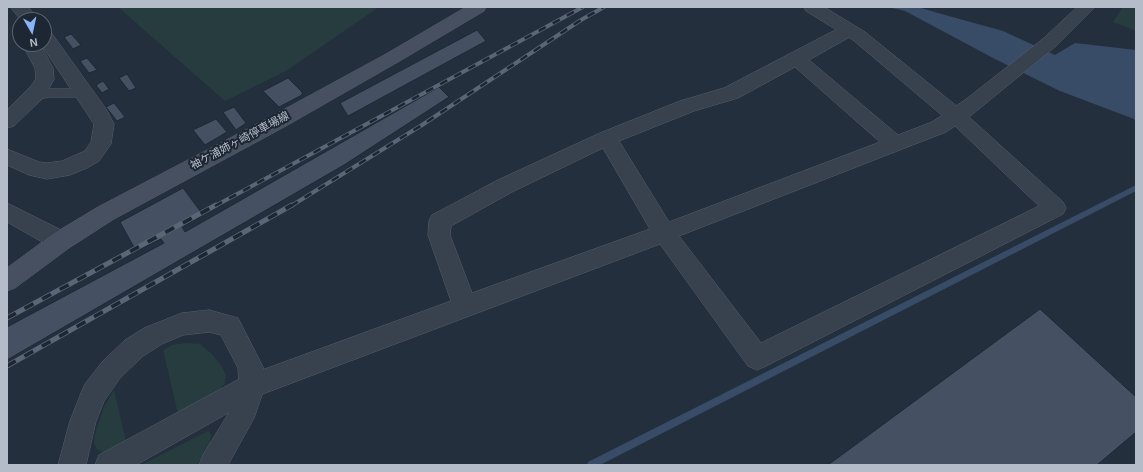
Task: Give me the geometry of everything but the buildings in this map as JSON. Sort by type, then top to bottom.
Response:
[{"type":"main road","name":"袖ケ浦姉ヶ崎停車場線","points":[[7,280],[61,242],[106,213],[286,117],[392,58],[478,7]]},
{"type":"street","points":[[607,138],[664,233],[757,358],[1055,208],[932,95],[849,30],[812,7]]},
{"type":"street","points":[[109,465],[252,386],[664,233],[939,127],[957,117],[1010,75],[1050,42],[1087,7]]},
{"type":"street","points":[[465,306],[439,235],[440,221],[505,186],[607,138],[687,106],[731,92],[797,59],[849,30]]},
{"type":"street","points":[[7,157],[36,169],[47,171],[63,169],[80,163],[92,156],[101,144],[104,124],[99,114],[52,47]]},
{"type":"street","points":[[7,121],[38,90],[45,79],[44,68],[35,52]]},
{"type":"street","points":[[797,59],[895,144]]},
{"type":"street","points":[[7,212],[61,242]]},
{"type":"street","points":[[72,465],[83,421],[94,393],[111,370],[130,352],[154,336],[182,324],[209,321],[229,326],[250,367],[252,386],[241,418],[214,465]]},
{"type":"lane","points":[[31,97],[49,93],[84,93]]},
{"type":"green space","points":[[118,7],[379,7],[286,71],[225,101]]},
{"type":"green space","points":[[1123,7],[1136,7],[1136,31],[1113,22]]},
{"type":"green space","points":[[186,343],[200,344],[211,353],[221,365],[226,375],[225,383],[218,392],[178,414],[163,350],[172,345]]},
{"type":"green space","points":[[114,390],[126,441],[104,454],[97,449],[94,443],[95,434],[104,407]]},
{"type":"green space","points":[[208,431],[211,435],[210,443],[197,465],[141,465]]},
{"type":"water","points":[[888,7],[918,7],[1003,31],[1055,55],[1075,43],[1136,50],[1136,122],[1134,119],[1060,91],[995,59],[905,11]]},
{"type":"waterway","points":[[591,465],[1136,188]]},
{"type":"railway","points":[[215,206],[583,7]]},
{"type":"railway","points":[[291,206],[422,125],[581,20],[604,7]]},
{"type":"railway","points":[[7,318],[216,205]]},
{"type":"railway","points":[[7,366],[292,205]]}]
